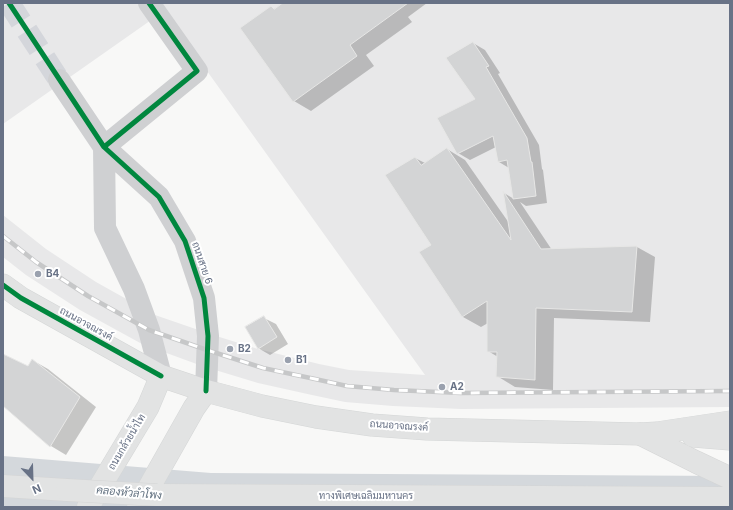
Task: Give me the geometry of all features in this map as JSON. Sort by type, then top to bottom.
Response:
[{"type":"main road","name":"ถนนอาจณรงค์","points":[[3,285],[21,298],[162,376],[200,400],[262,406],[316,417],[372,425],[427,429],[649,434],[730,439]]},
{"type":"main road","name":"ถนนกล้วยน้ำไท","points":[[88,507],[148,407],[162,376]]},
{"type":"main road","points":[[138,507],[200,400]]},
{"type":"main road","name":"ถนนอาจณรงค์","points":[[649,434],[730,422]]},
{"type":"main road","points":[[649,434],[696,462],[730,478]]},
{"type":"main road","name":"ทางพิเศษเฉลิมมหานคร","points":[[3,486],[157,495],[730,498]]},
{"type":"street","points":[[149,3],[197,71],[104,147],[105,228],[134,289],[149,330],[162,376]]},
{"type":"street","name":"ถนนสาย 6","points":[[59,80],[104,147],[159,197],[185,241],[204,298],[208,336],[200,400]]},
{"type":"shaded area","points":[[3,3],[730,3],[730,407],[461,409],[345,402],[258,383],[202,366],[142,344],[80,310],[26,275],[3,257],[3,215],[46,249],[96,282],[155,315],[258,349],[319,364],[349,370],[425,375],[164,11],[3,124]]},
{"type":"water","name":"คลองหัวลำโพง","points":[[3,456],[211,473],[730,476],[730,507],[3,507]]},
{"type":"building","points":[[283,3],[408,3],[350,45],[357,56],[293,102],[240,28],[271,6],[274,9]]},
{"type":"building","points":[[473,42],[489,66],[486,67],[527,138],[532,162],[536,196],[513,199],[507,160],[498,162],[493,136],[457,154],[437,118],[475,99],[446,58]]},
{"type":"building","points":[[447,148],[511,240],[503,191],[541,249],[637,246],[632,312],[536,308],[535,380],[496,377],[497,352],[487,352],[487,301],[462,317],[419,252],[431,245],[385,175],[415,157],[421,165]]},
{"type":"building","points":[[264,316],[277,337],[258,349],[245,327]]},
{"type":"building","points":[[3,354],[28,366],[32,359],[80,397],[50,447],[3,406]]},
{"type":"tunnel","points":[[9,3],[59,80]]},
{"type":"railway","points":[[3,236],[36,262],[88,296],[149,330],[263,368],[347,386],[461,393],[730,391]]},
{"type":"cycle path","points":[[9,3],[104,147],[159,197],[185,241],[204,298],[208,336],[206,391]]},
{"type":"cycle path","points":[[104,147],[197,71],[149,3]]},
{"type":"cycle path","points":[[3,285],[21,298],[161,376]]},
{"type":"place","name":"B4","points":[[38,274]]},
{"type":"place","name":"B2","points":[[230,349]]},
{"type":"place","name":"B1","points":[[288,360]]},
{"type":"place","name":"A2","points":[[442,387]]}]
